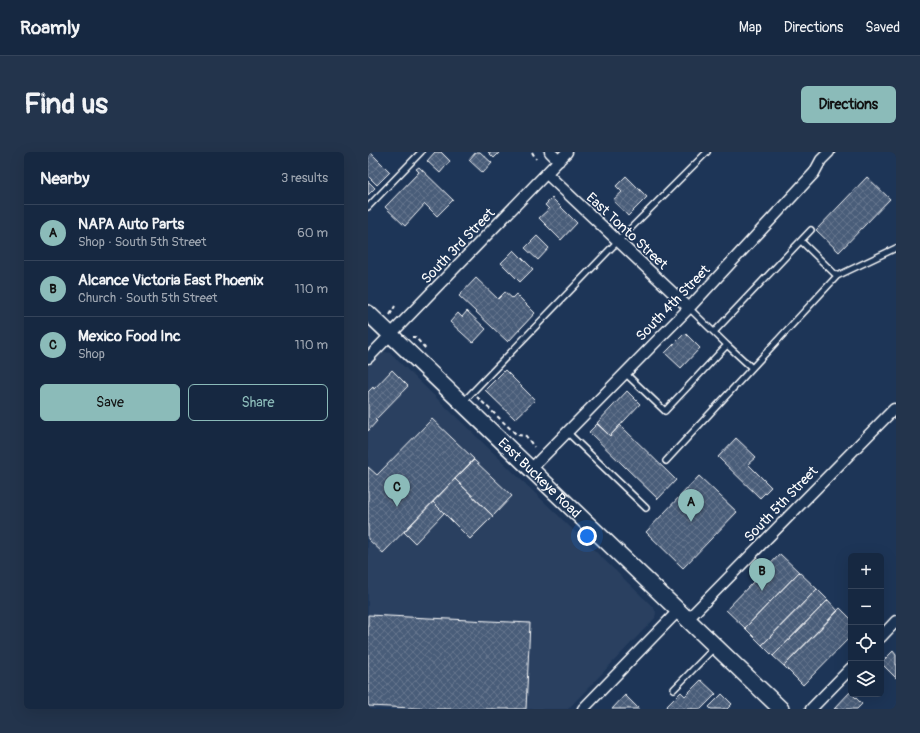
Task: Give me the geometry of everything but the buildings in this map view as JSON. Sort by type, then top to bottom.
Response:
[{"type":"main road","name":"East Buckeye Road","points":[[368,313],[463,402],[781,709]]},
{"type":"street","points":[[550,152],[559,161]]},
{"type":"street","name":"South 3rd Street","points":[[368,358],[567,152]]},
{"type":"street","points":[[814,152],[825,156]]},
{"type":"street","name":"South 4th Street","points":[[531,469],[689,308],[814,174],[825,156]]},
{"type":"street","name":"East Tonto Street","points":[[547,174],[689,308]]},
{"type":"street","name":"South 5th Street","points":[[583,709],[684,614],[895,410]]},
{"type":"street","points":[[884,634],[896,621]]},
{"type":"street","points":[[811,709],[848,671]]},
{"type":"lane","points":[[368,207],[421,152]]},
{"type":"lane","points":[[463,402],[618,241],[707,152]]},
{"type":"lane","points":[[714,332],[811,230]]},
{"type":"lane","points":[[801,241],[838,276]]},
{"type":"lane","points":[[666,461],[838,276],[896,248]]},
{"type":"lane","points":[[689,308],[752,368]]},
{"type":"lane","points":[[625,373],[665,411],[728,345]]},
{"type":"lane","points":[[567,432],[646,508]]},
{"type":"lane","points":[[674,689],[716,646]]},
{"type":"path","points":[[532,152],[536,159]]},
{"type":"path","points":[[390,315],[395,306]]},
{"type":"shaded area","points":[[385,352],[390,353],[653,607],[656,612],[655,618],[568,709],[368,709],[368,365],[378,355]]},
{"type":"place","name":"Mexico Food Inc","points":[[397,507]]},
{"type":"place","name":"NAPA Auto Parts","points":[[691,522]]},
{"type":"place","name":"Alcance Victoria East Phoenix","points":[[762,591]]}]
